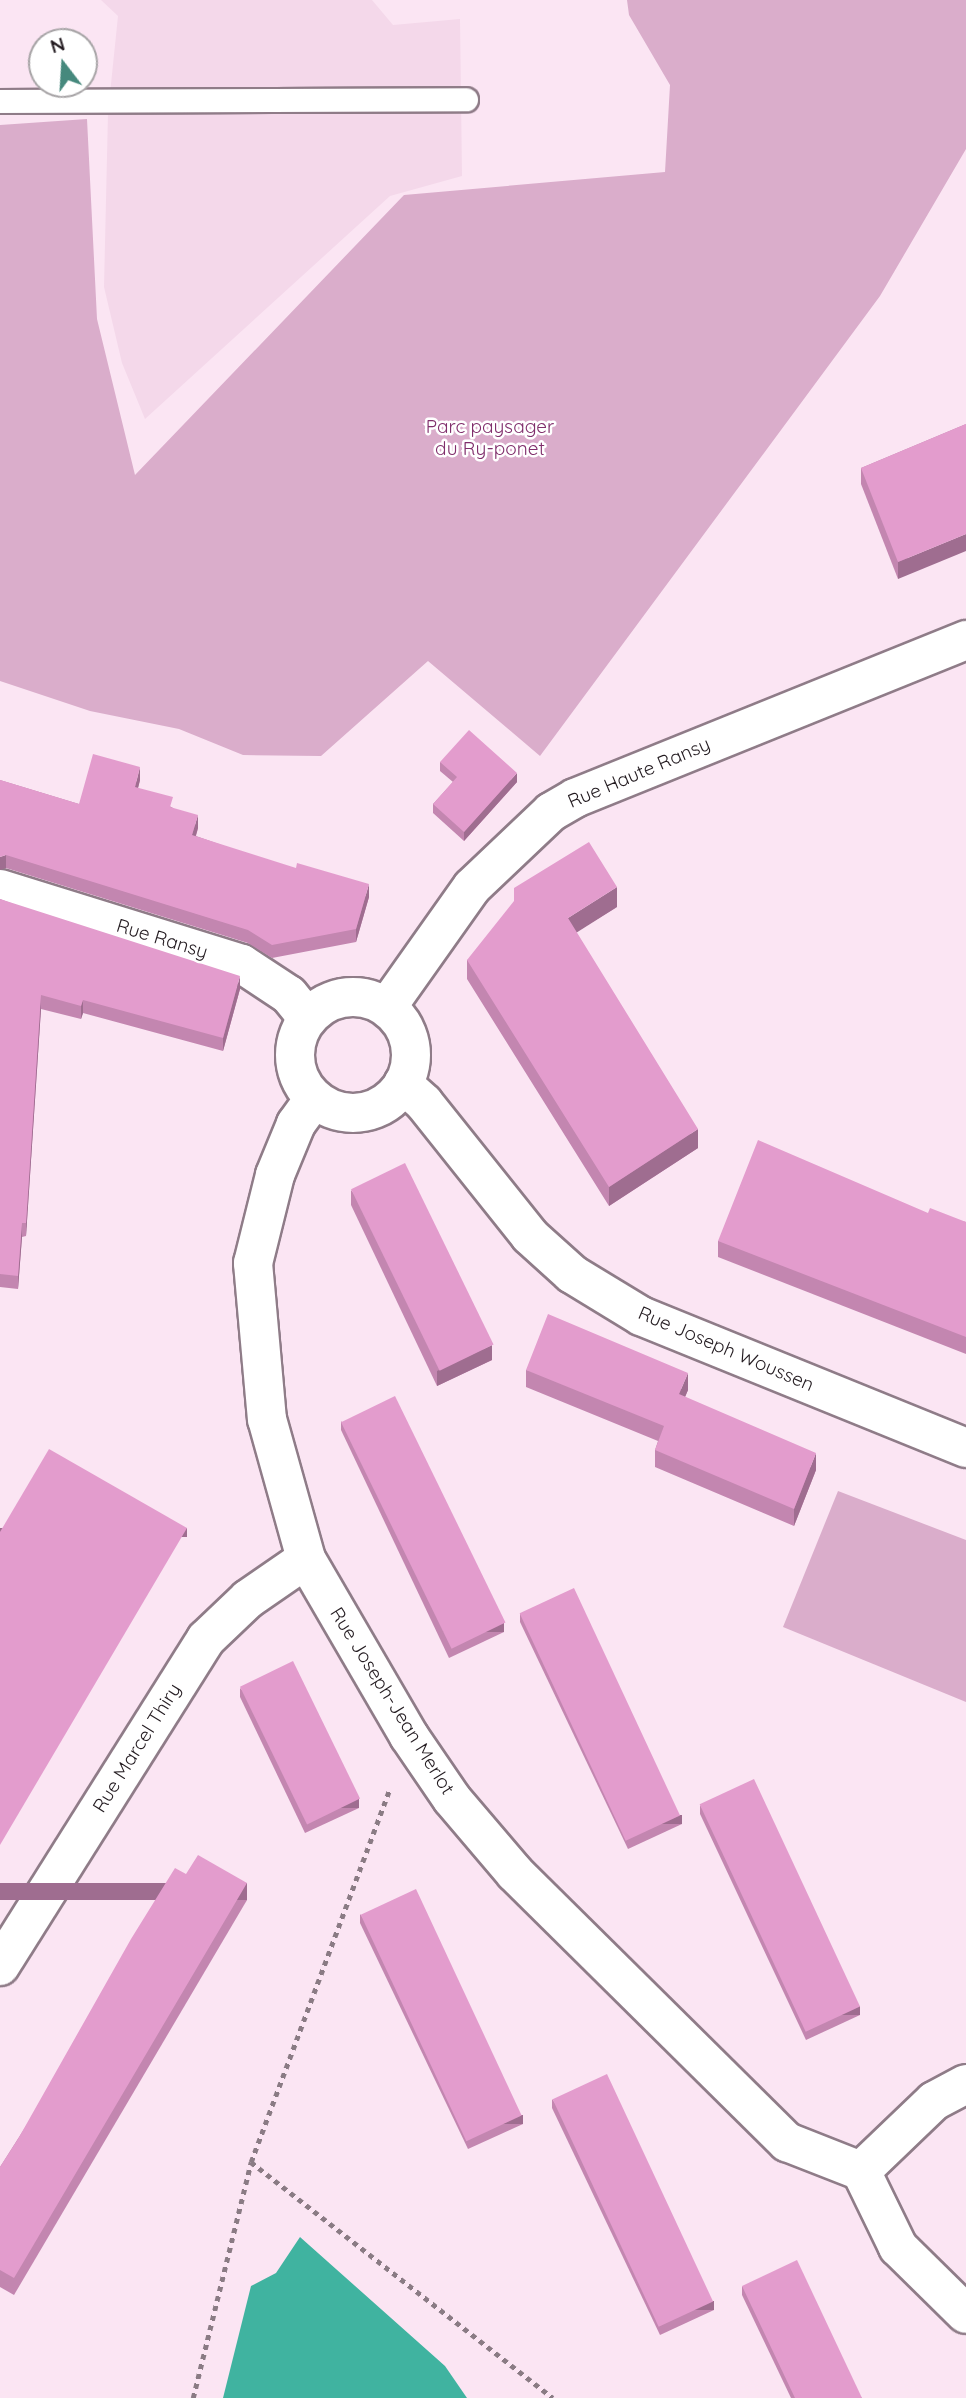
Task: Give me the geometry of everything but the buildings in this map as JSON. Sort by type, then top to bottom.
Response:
[{"type":"street","name":"Rue Haute Ransy","points":[[387,1007],[472,887],[551,812],[575,798],[966,640]]},
{"type":"street","name":"Rue Ransy","points":[[0,889],[242,964],[289,995],[307,1017]]},
{"type":"street","points":[[354,996],[387,1007],[408,1034],[412,1051],[403,1084],[378,1108],[362,1113],[328,1108],[314,1099],[295,1068],[298,1032],[307,1017],[337,998],[354,996]]},
{"type":"street","name":"Rue Joseph Woussen","points":[[403,1084],[424,1103],[530,1236],[572,1274],[641,1316],[966,1448]]},
{"type":"street","name":"Rue Joseph-Jean Merlot","points":[[314,1099],[296,1124],[275,1175],[253,1263],[267,1419],[306,1559],[409,1736],[452,1799],[515,1873],[788,2142],[861,2171]]},
{"type":"street","name":"Rue Marcel Thiry","points":[[0,1966],[206,1639],[248,1599],[306,1559]]},
{"type":"street","points":[[966,2084],[934,2101],[861,2171],[898,2248],[966,2314]]},
{"type":"lane","points":[[0,101],[466,99]]},
{"type":"path","points":[[193,2398],[251,2162],[409,1736]]},
{"type":"path","points":[[251,2162],[553,2398]]},
{"type":"shaded area","points":[[101,0],[372,0],[393,25],[460,19],[462,176],[390,196],[145,419],[122,363],[104,287],[108,113],[118,16]]},
{"type":"shaded area","points":[[300,2237],[445,2366],[467,2398],[223,2398],[251,2286],[276,2273]]},
{"type":"green space","name":"Parc paysager du Ry-ponet","points":[[627,0],[966,0],[966,149],[880,296],[540,756],[428,661],[321,756],[243,755],[179,729],[90,711],[0,681],[0,125],[87,119],[97,319],[135,475],[404,195],[665,172],[670,85],[629,15]]},
{"type":"green space","points":[[838,1491],[966,1540],[966,1702],[783,1627]]}]
